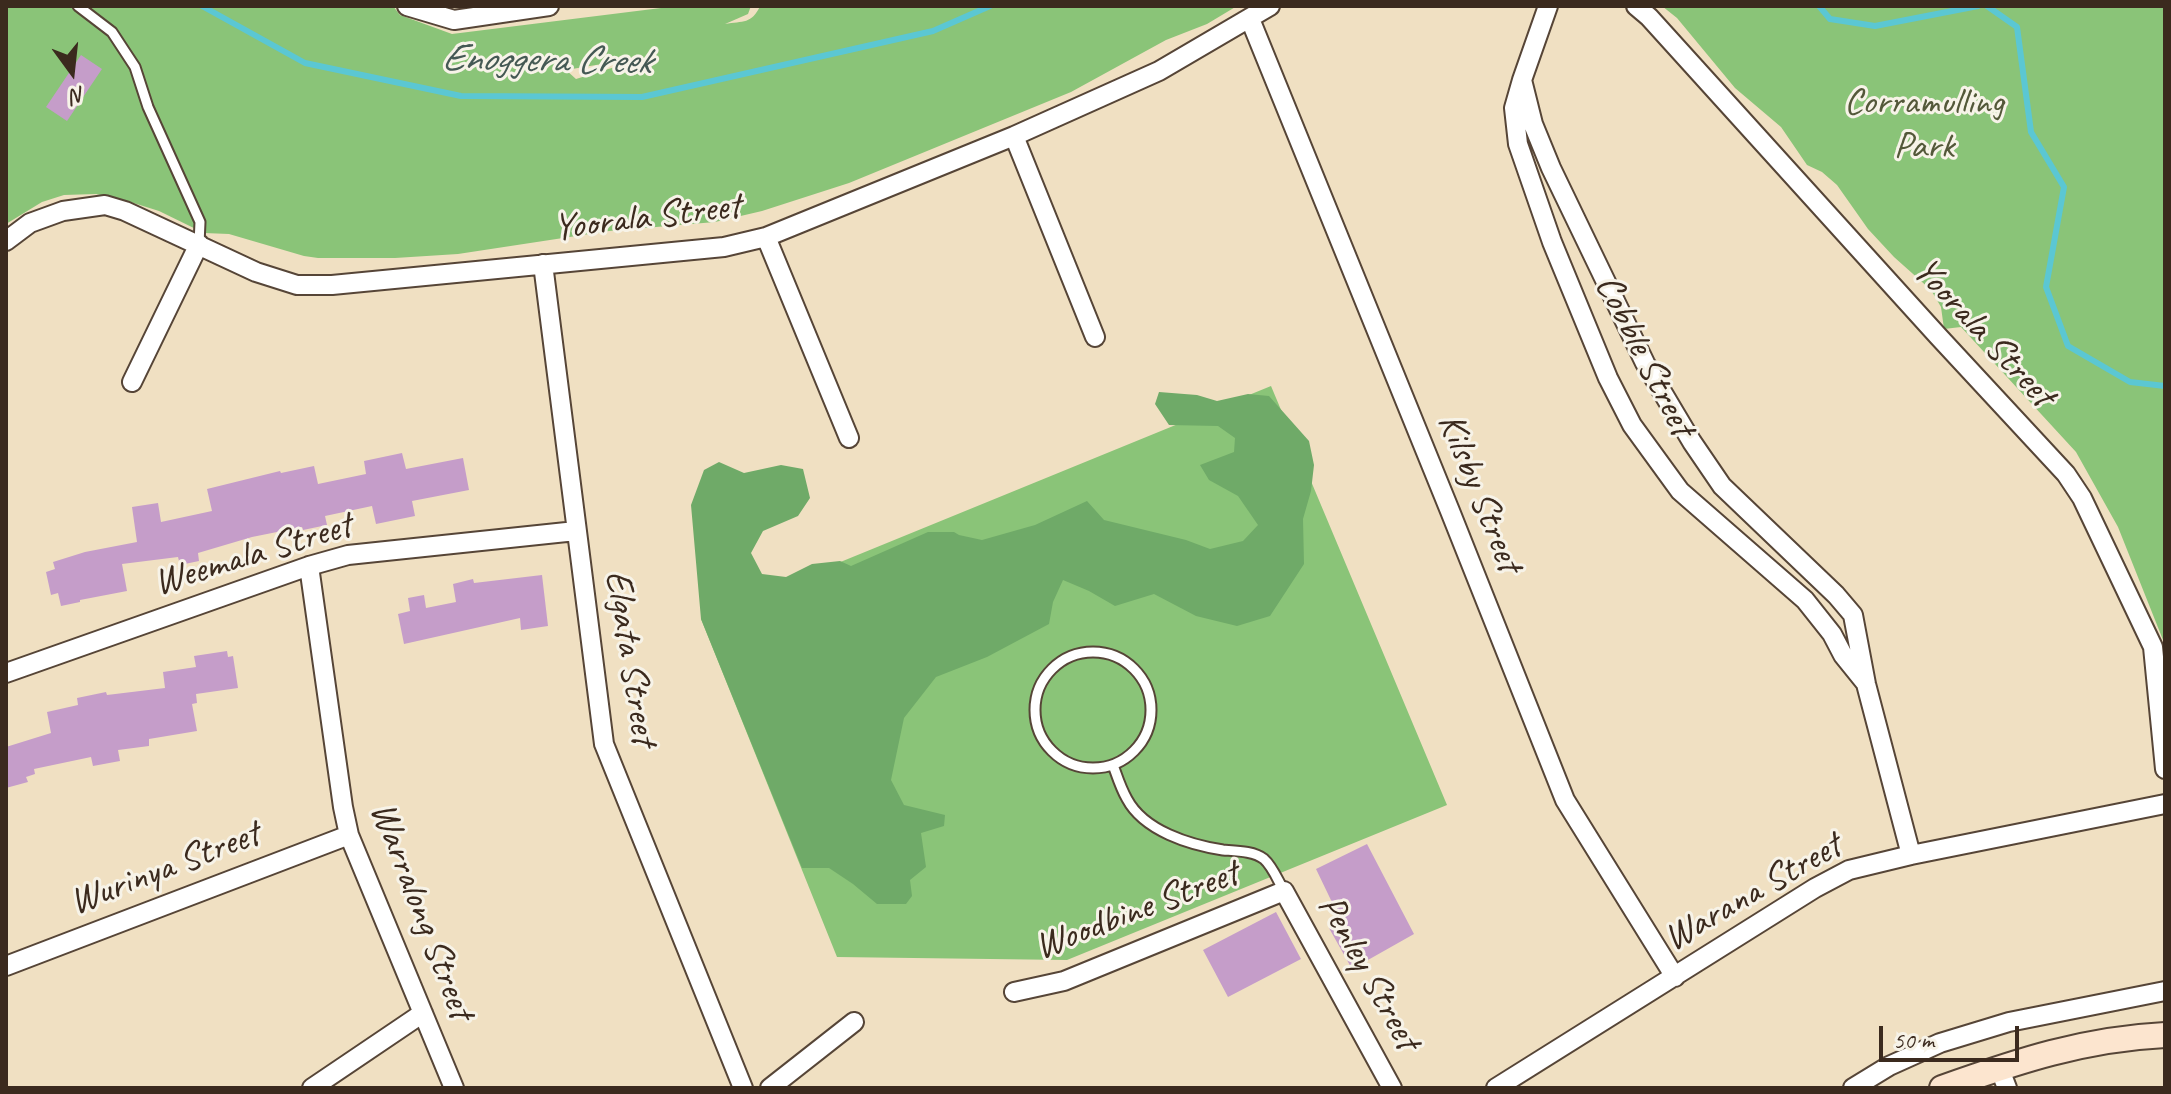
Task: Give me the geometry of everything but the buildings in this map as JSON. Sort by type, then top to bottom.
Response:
[{"type":"main road","points":[[1942,1088],[2003,1078],[2032,1057],[2092,1043],[2165,1035]]},
{"type":"street","points":[[407,6],[454,20],[549,6]]},
{"type":"street","name":"Yoorala Street","points":[[6,241],[30,223],[63,211],[105,205],[125,211],[256,272],[297,285],[332,285],[724,247],[766,237],[1014,136],[1159,71],[1270,6]]},
{"type":"street","name":"Cobble Street","points":[[1548,6],[1514,108],[1518,144],[1552,242],[1608,378],[1632,425],[1680,491],[1805,600],[1866,684]]},
{"type":"street","name":"Yoorala Street","points":[[1636,6],[2066,474],[2082,498],[2153,647],[2165,769]]},
{"type":"street","name":"Kilsby Street","points":[[1250,19],[1565,800],[1675,977]]},
{"type":"street","name":"Cobble Street","points":[[1522,80],[1533,124],[1551,168],[1645,363],[1692,442],[1722,486],[1853,615],[1866,684],[1911,855]]},
{"type":"street","points":[[1014,136],[1095,337]]},
{"type":"street","points":[[766,237],[849,438]]},
{"type":"street","points":[[132,382],[199,244]]},
{"type":"street","name":"Elgata Street","points":[[543,264],[604,744],[743,1088]]},
{"type":"street","name":"Weemala Street","points":[[6,673],[348,555],[576,531]]},
{"type":"street","name":"Warralong Street","points":[[309,566],[349,835],[454,1088]]},
{"type":"street","name":"Warana Street","points":[[1496,1088],[1815,888],[1849,870],[2165,804]]},
{"type":"street","name":"Wurinya Street","points":[[6,966],[349,835]]},
{"type":"street","name":"Woodbine Street","points":[[1014,992],[1064,981],[1284,891]]},
{"type":"street","name":"Penley Street","points":[[1284,891],[1392,1088]]},
{"type":"street","points":[[1853,1088],[1889,1066],[1940,1043],[2009,1022],[2165,991]]},
{"type":"street","points":[[312,1088],[423,1013]]},
{"type":"street","points":[[770,1088],[854,1022]]},
{"type":"lane","points":[[78,6],[112,32],[135,67],[148,107],[200,222],[199,244]]},
{"type":"lane","points":[[1087,652],[1105,653],[1123,660],[1137,672],[1147,688],[1151,706],[1149,725],[1142,742],[1129,756],[1113,765],[1093,768],[1073,765],[1056,756],[1043,741],[1035,723],[1034,703],[1040,684],[1052,668],[1068,657],[1087,652]]},
{"type":"lane","points":[[1113,765],[1128,802],[1144,819],[1163,832],[1190,843],[1261,856],[1284,891]]},
{"type":"green space","points":[[6,6],[393,6],[400,15],[452,34],[677,6],[751,6],[748,14],[725,24],[750,19],[760,6],[1237,6],[1207,24],[1166,40],[1071,92],[849,183],[762,211],[715,222],[609,231],[458,254],[395,258],[304,256],[229,234],[204,233],[159,211],[96,194],[64,195],[42,202],[6,224]],"holes":[[[632,59],[631,62],[576,79],[566,70]]]},
{"type":"green space","name":"Corramulling Park","points":[[1662,6],[2165,6],[2165,645],[2118,527],[2076,452],[1961,327],[1944,329],[1941,307],[1931,290],[1894,257],[1868,229],[1837,185],[1822,172],[1807,165],[1781,127],[1735,88],[1677,18]]},
{"type":"green space","points":[[1271,386],[1447,805],[1067,960],[837,957],[701,619]]},
{"type":"green space","points":[[1159,392],[1197,395],[1217,401],[1248,394],[1269,396],[1309,441],[1314,465],[1303,519],[1304,564],[1270,616],[1237,626],[1196,616],[1154,594],[1115,606],[1063,580],[1053,602],[1049,624],[987,657],[936,677],[904,718],[891,780],[904,805],[945,815],[944,826],[921,833],[926,867],[910,880],[912,896],[906,904],[877,904],[829,868],[802,868],[701,619],[691,505],[704,470],[719,462],[744,473],[781,465],[803,469],[810,498],[798,516],[763,531],[751,553],[762,574],[786,577],[812,564],[840,561],[851,566],[928,532],[954,532],[982,540],[1035,525],[1087,501],[1104,520],[1210,549],[1243,541],[1258,525],[1238,496],[1209,480],[1200,465],[1234,452],[1235,438],[1218,426],[1169,425],[1155,404]]},
{"type":"waterway","name":"Enoggera Creek","points":[[202,6],[305,63],[461,96],[642,97],[933,31],[990,6]]},
{"type":"waterway","name":"Enoggera Creek","points":[[1819,6],[1830,19],[1875,26],[1978,6]]},
{"type":"waterway","name":"Enoggera Creek","points":[[1987,6],[2017,27],[2031,132],[2064,187],[2046,287],[2068,346],[2130,382],[2165,386]]}]
